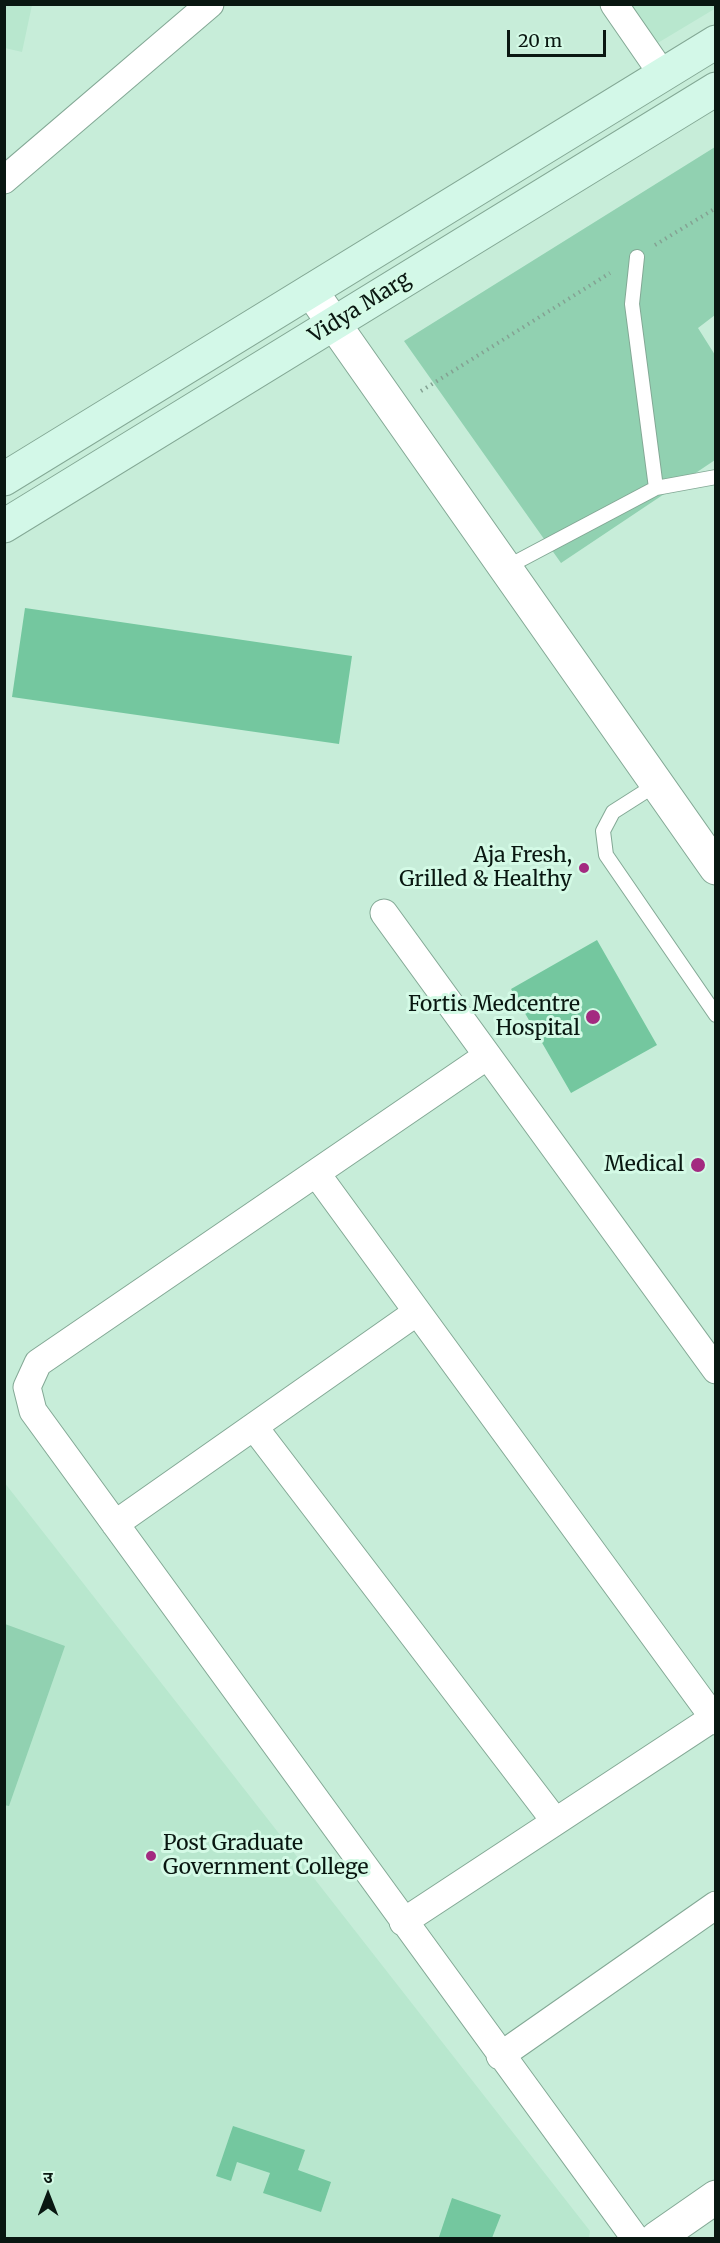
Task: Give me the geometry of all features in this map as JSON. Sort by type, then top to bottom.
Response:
[{"type":"main road","name":"Vidya Marg","points":[[4,479],[716,42]]},
{"type":"main road","name":"Vidya Marg","points":[[4,526],[716,89]]},
{"type":"street","points":[[4,180],[210,4]]},
{"type":"street","points":[[614,4],[663,75]]},
{"type":"street","points":[[311,291],[716,868]]},
{"type":"street","points":[[384,913],[716,1370]]},
{"type":"street","points":[[487,1056],[38,1363],[27,1387],[33,1412],[500,2056],[635,2238]]},
{"type":"street","points":[[316,1173],[715,1718],[403,1922]]},
{"type":"street","points":[[115,1524],[417,1312]]},
{"type":"street","points":[[254,1427],[555,1821]]},
{"type":"street","points":[[500,2056],[716,1905]]},
{"type":"street","points":[[657,2238],[716,2197]]},
{"type":"lane","points":[[637,257],[632,304],[656,488]]},
{"type":"lane","points":[[505,568],[656,488],[716,477]]},
{"type":"lane","points":[[657,784],[613,812],[603,831],[606,855],[716,1014]]},
{"type":"path","points":[[393,408],[716,208]]},
{"type":"shaded area","points":[[5,4],[32,5],[22,52],[5,48]]},
{"type":"shaded area","points":[[715,4],[716,8],[651,47],[624,5]]},
{"type":"shaded area","points":[[715,147],[715,315],[698,328],[715,355],[715,460],[561,563],[404,341]]},
{"type":"shaded area","name":"Post Graduate Government College","points":[[4,1482],[590,2231],[589,2238],[5,2238]]},
{"type":"shaded area","points":[[5,1624],[65,1646],[9,1806],[4,1805]]},
{"type":"building","points":[[25,608],[352,656],[339,744],[12,697]]},
{"type":"building","points":[[597,940],[657,1045],[571,1093],[511,989]]},
{"type":"building","points":[[233,2126],[305,2150],[298,2170],[331,2182],[321,2212],[263,2193],[270,2173],[237,2162],[231,2181],[216,2176]]},
{"type":"building","points":[[452,2198],[501,2215],[492,2238],[439,2237]]},
{"type":"place","name":"Aja Fresh, Grilled & Healthy","points":[[584,868]]},
{"type":"place","name":"Fortis Medcentre Hospital","points":[[593,1017]]},
{"type":"place","name":"Medical","points":[[698,1165]]},
{"type":"place","name":"Post Graduate Government College","points":[[151,1856]]}]
